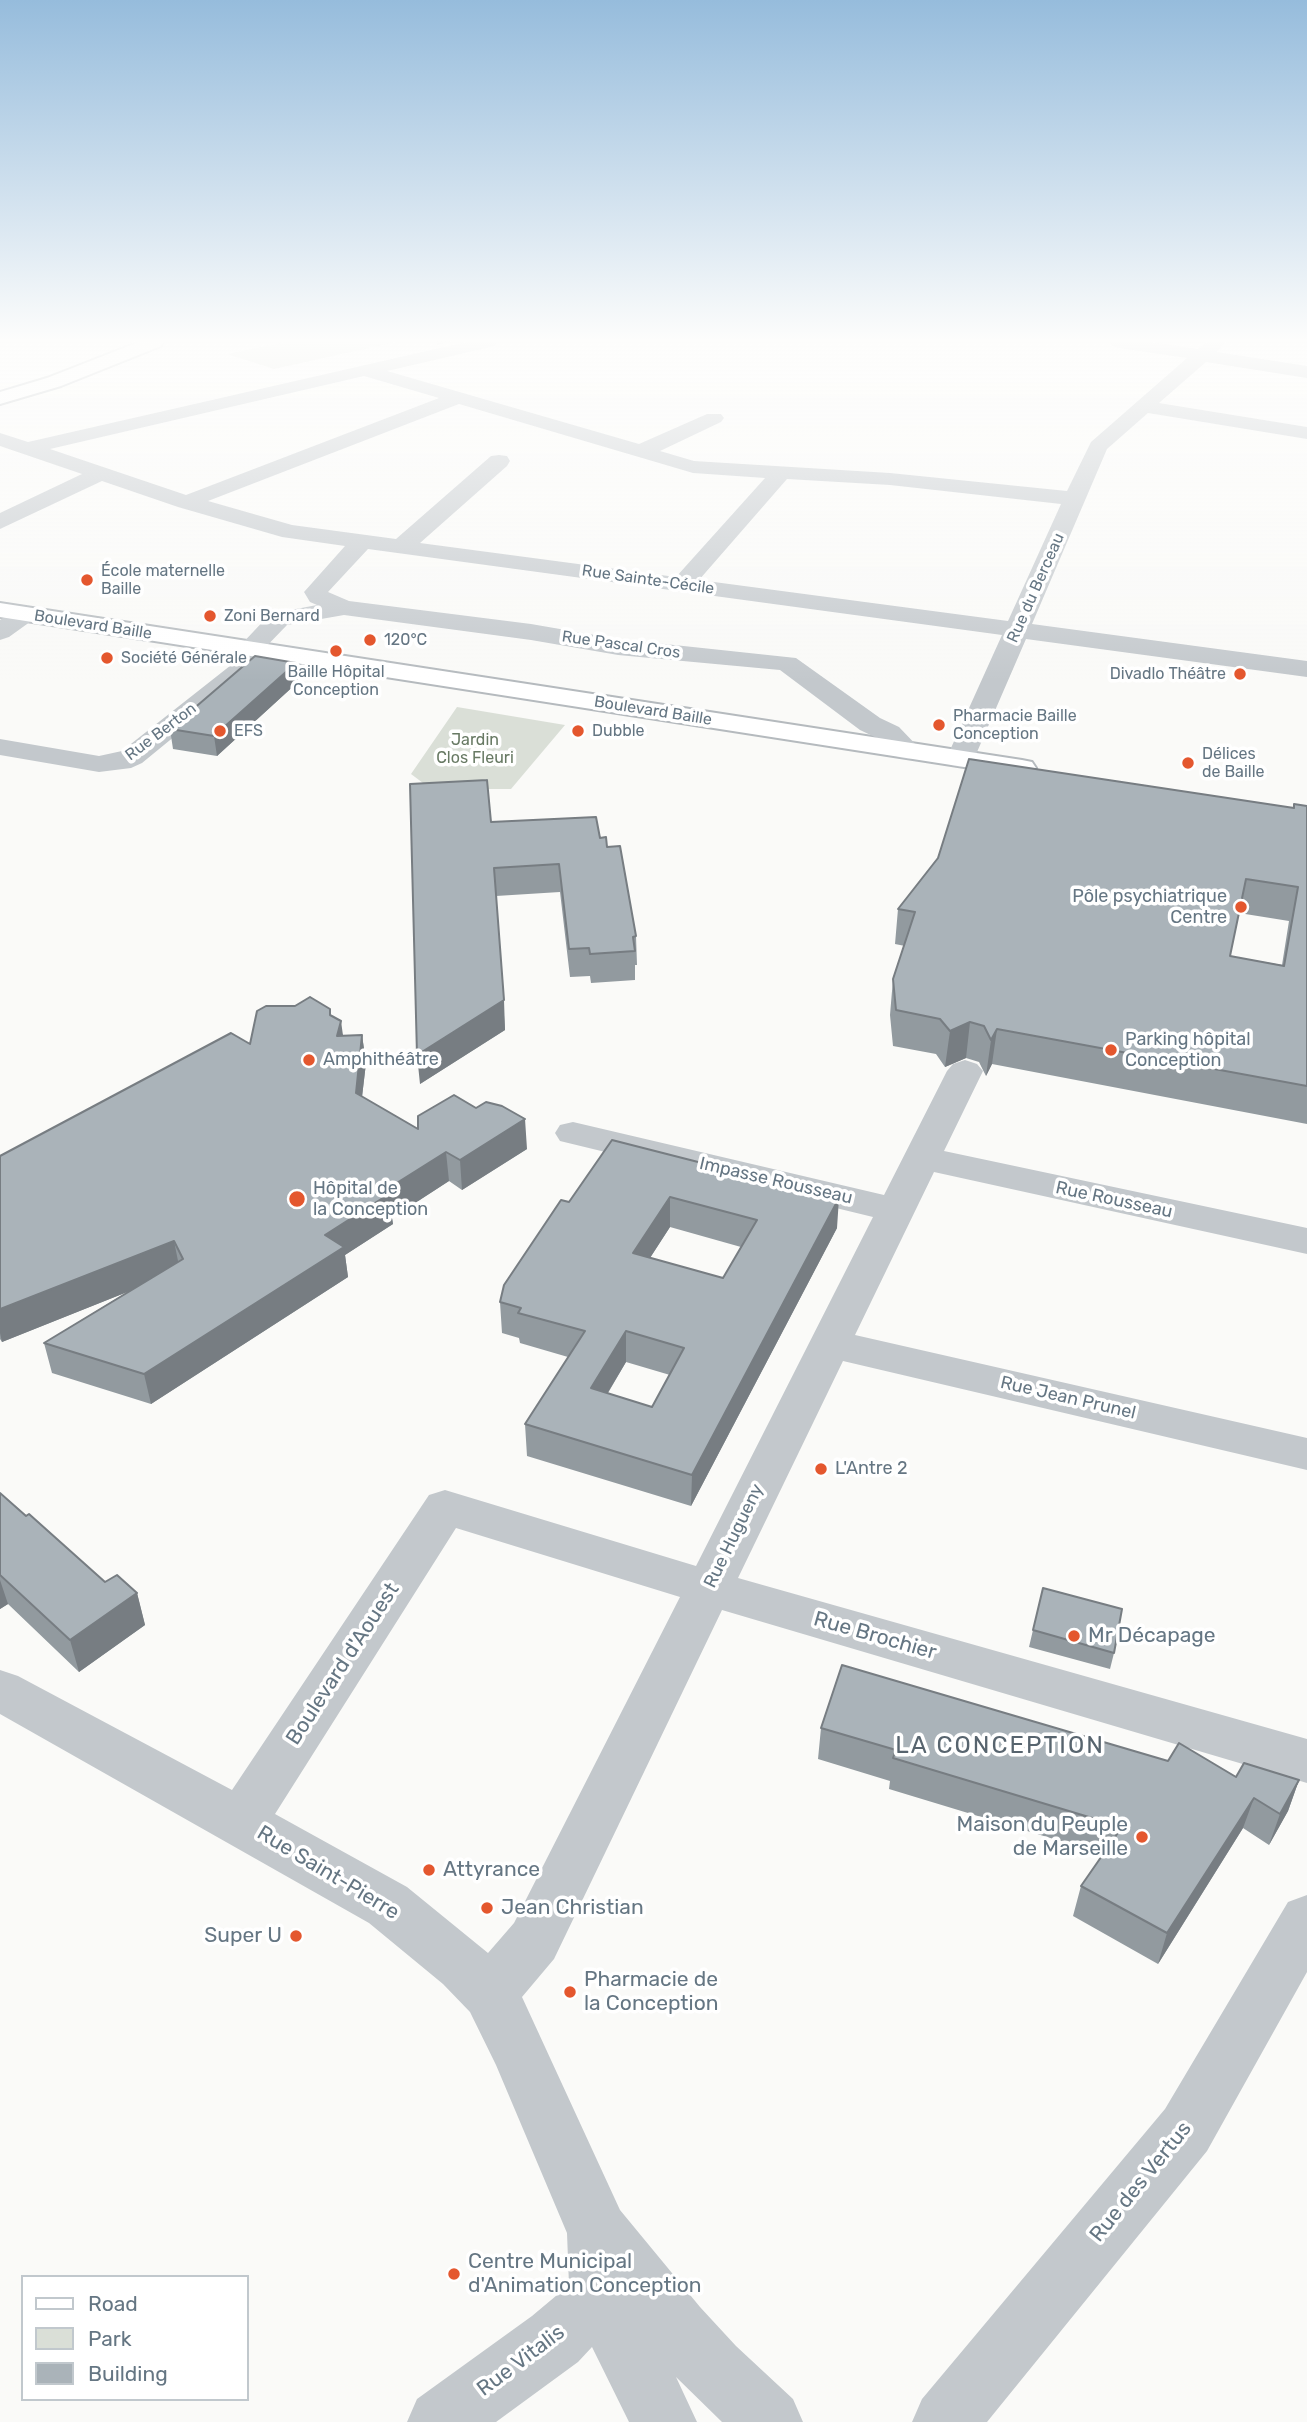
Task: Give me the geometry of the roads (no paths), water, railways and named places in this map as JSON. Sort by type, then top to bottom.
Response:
[{"type":"main road","name":"Boulevard Baille","points":[[12,612],[257,650],[893,739],[960,758],[1045,771]]},
{"type":"street","name":"Rue Sainte-Cécile","points":[[48,455],[186,502],[280,530],[1307,668]]},
{"type":"street","points":[[186,502],[309,455]]},
{"type":"street","points":[[655,455],[693,467],[890,479],[1076,499]]},
{"type":"street","name":"Rue du Berceau","points":[[960,758],[1094,455]]},
{"type":"street","points":[[401,547],[499,461]]},
{"type":"street","points":[[0,522],[101,473]]},
{"type":"street","points":[[683,584],[780,474]]},
{"type":"street","name":"Rue Pascal Cros","points":[[362,542],[316,592],[319,597],[344,608],[531,632],[618,648],[787,663],[893,739]]},
{"type":"street","name":"Rue Pascal Cros","points":[[257,650],[279,619],[344,608]]},
{"type":"street","points":[[0,632],[12,612]]},
{"type":"street","name":"Rue Berton","points":[[0,747],[99,764],[121,762],[132,757],[257,650]]},
{"type":"street","name":"Rue Hugueny","points":[[490,1993],[534,1941],[965,1071]]},
{"type":"street","name":"Impasse Rousseau","points":[[573,1133],[897,1210]]},
{"type":"street","name":"Rue Rousseau","points":[[922,1158],[1307,1241]]},
{"type":"street","name":"Rue Jean Prunel","points":[[829,1343],[1307,1454]]},
{"type":"street","name":"Rue Brochier","points":[[445,1507],[709,1588],[1307,1761]]},
{"type":"street","name":"Boulevard d'Aouest","points":[[240,1821],[274,1773],[445,1507]]},
{"type":"street","name":"Rue Saint-Pierre","points":[[0,1690],[388,1905],[463,1966],[490,1993],[517,2047],[598,2232],[602,2300],[664,2422]]},
{"type":"street","name":"Rue des Vertus","points":[[945,2422],[1186,2130],[1307,1920]]},
{"type":"street","points":[[598,2232],[677,2330],[713,2369],[770,2422]]},
{"type":"street","name":"Rue Vitalis","points":[[440,2422],[555,2339],[602,2300]]},
{"type":"place","name":"École maternelle Baille","points":[[87,580]]},
{"type":"place","name":"Zoni Bernard","points":[[210,616]]},
{"type":"place","name":"120°C","points":[[370,640]]},
{"type":"place","name":"Baille Hôpital Conception","points":[[336,651]]},
{"type":"place","name":"Société Générale","points":[[107,658]]},
{"type":"place","name":"Divadlo Théâtre","points":[[1240,674]]},
{"type":"place","name":"Pharmacie Baille Conception","points":[[939,725]]},
{"type":"place","name":"EFS","points":[[220,731]]},
{"type":"place","name":"Dubble","points":[[578,731]]},
{"type":"place","name":"Délices de Baille","points":[[1188,763]]},
{"type":"place","name":"Pôle psychiatrique Centre","points":[[1241,907]]},
{"type":"place","name":"Parking hôpital Conception","points":[[1111,1050]]},
{"type":"place","name":"Amphithéâtre","points":[[309,1060]]},
{"type":"place","name":"Hôpital de la Conception","points":[[297,1199]]},
{"type":"place","name":"L'Antre 2","points":[[821,1469]]},
{"type":"place","name":"Mr Décapage","points":[[1074,1636]]},
{"type":"place","name":"Maison du Peuple de Marseille","points":[[1142,1837]]},
{"type":"place","name":"Attyrance","points":[[429,1870]]},
{"type":"place","name":"Jean Christian","points":[[487,1908]]},
{"type":"place","name":"Super U","points":[[296,1936]]},
{"type":"place","name":"Pharmacie de la Conception","points":[[570,1992]]},
{"type":"place","name":"Centre Municipal d'Animation Conception","points":[[454,2274]]},
{"type":"district","name":"LA CONCEPTION","points":[[1000,1746]]},
{"type":"park label","name":"Jardin Clos Fleuri","points":[[475,749]]}]
